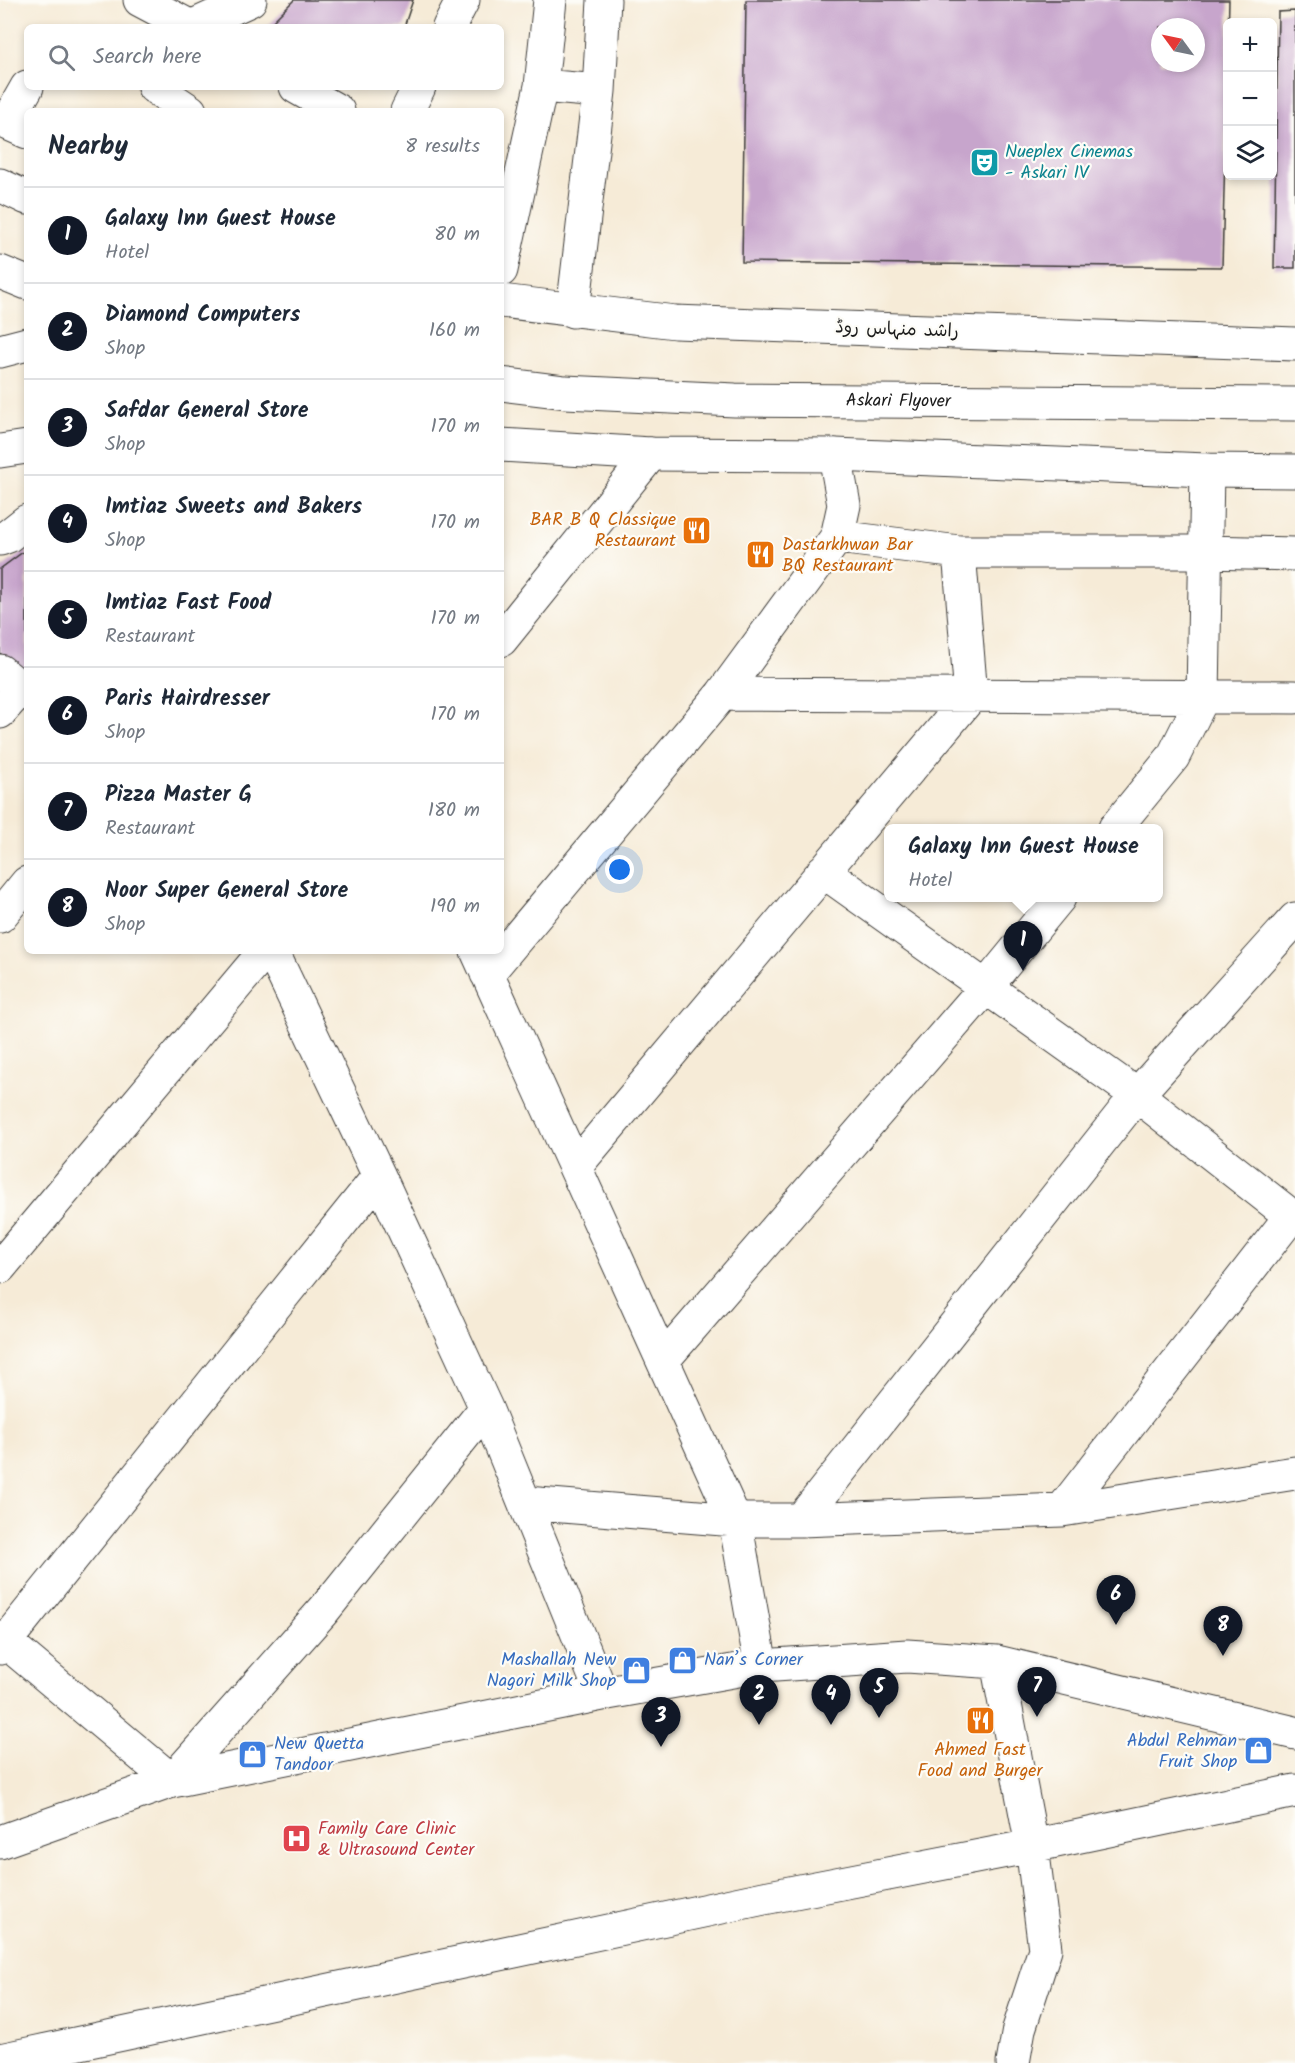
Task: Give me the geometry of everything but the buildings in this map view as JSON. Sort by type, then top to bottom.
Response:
[{"type":"street","points":[[140,0],[185,24]]},
{"type":"street","points":[[198,24],[250,0]]},
{"type":"street","points":[[451,24],[463,0]]},
{"type":"street","points":[[504,256],[541,86],[550,0]]},
{"type":"street","points":[[573,311],[599,91],[604,0]]},
{"type":"street","points":[[541,86],[599,91]]},
{"type":"street","points":[[11,124],[26,90]]},
{"type":"street","points":[[158,90],[186,108]]},
{"type":"street","points":[[301,90],[333,108]]},
{"type":"street","points":[[408,108],[417,90]]},
{"type":"street","points":[[0,185],[24,197]]},
{"type":"street","points":[[0,272],[24,282]]},
{"type":"street","name":"راشد منہاس روڈ","points":[[504,301],[675,322],[1295,344]]},
{"type":"street","points":[[0,351],[24,345]]},
{"type":"street","name":"Askari Flyover","points":[[504,384],[566,392],[735,400],[1295,404]]},
{"type":"street","points":[[504,445],[651,454],[835,455],[1208,470],[1295,471]]},
{"type":"street","points":[[0,451],[24,447]]},
{"type":"street","points":[[504,636],[651,454]]},
{"type":"street","points":[[504,937],[722,694],[837,537],[844,505],[835,455]]},
{"type":"street","points":[[1118,824],[1173,757],[1203,697],[1208,470]]},
{"type":"street","points":[[0,539],[8,536],[24,523]]},
{"type":"street","points":[[837,537],[959,552],[1295,554]]},
{"type":"street","points":[[575,1167],[971,696],[959,552]]},
{"type":"street","points":[[722,694],[1295,697]]},
{"type":"street","points":[[823,871],[1137,1095],[1293,1217],[1062,1510]]},
{"type":"street","points":[[0,916],[24,888]]},
{"type":"street","points":[[663,1360],[985,988],[1055,902]]},
{"type":"street","points":[[801,1520],[1137,1095],[1295,919]]},
{"type":"street","points":[[0,1267],[262,954]]},
{"type":"street","points":[[273,954],[486,1408],[602,1694]]},
{"type":"street","points":[[482,962],[735,1520],[761,1666]]},
{"type":"street","points":[[172,1781],[2,1642],[379,1176]]},
{"type":"street","points":[[172,1781],[324,1610],[486,1408]]},
{"type":"street","points":[[526,1503],[735,1520],[801,1520],[1062,1510],[1295,1473]]},
{"type":"street","points":[[0,1842],[172,1781],[602,1694],[761,1666],[907,1656],[997,1662],[1295,1733]]},
{"type":"street","points":[[997,1662],[1032,1846],[1045,1949],[1019,2029],[1013,2063]]},
{"type":"street","points":[[0,2060],[752,1900],[1032,1846],[1295,1791]]},
{"type":"place","name":"Nueplex Cinemas - Askari IV","points":[[984,162]]},
{"type":"place","name":"BAR B Q Classique Restaurant","points":[[697,530]]},
{"type":"place","name":"Dastarkhwan Bar BQ Restaurant","points":[[761,555]]},
{"type":"place","name":"Galaxy Inn Guest House","points":[[1023,971]]},
{"type":"place","name":"Paris Hairdresser","points":[[1116,1625]]},
{"type":"place","name":"Noor Super General Store","points":[[1223,1656]]},
{"type":"place","name":"Nan’s Corner","points":[[683,1660]]},
{"type":"place","name":"Mashallah New Nagori Milk Shop","points":[[637,1670]]},
{"type":"place","name":"Pizza Master G","points":[[1037,1717]]},
{"type":"place","name":"Imtiaz Fast Food","points":[[879,1718]]},
{"type":"place","name":"Ahmed Fast Food and Burger","points":[[980,1721]]},
{"type":"place","name":"Diamond Computers","points":[[759,1725]]},
{"type":"place","name":"Imtiaz Sweets and Bakers","points":[[831,1725]]},
{"type":"place","name":"Safdar General Store","points":[[661,1747]]},
{"type":"place","name":"Abdul Rehman Fruit Shop","points":[[1258,1751]]},
{"type":"place","name":"New Quetta Tandoor","points":[[253,1754]]},
{"type":"place","name":"Family Care Clinic & Ultrasound Center","points":[[297,1839]]}]
